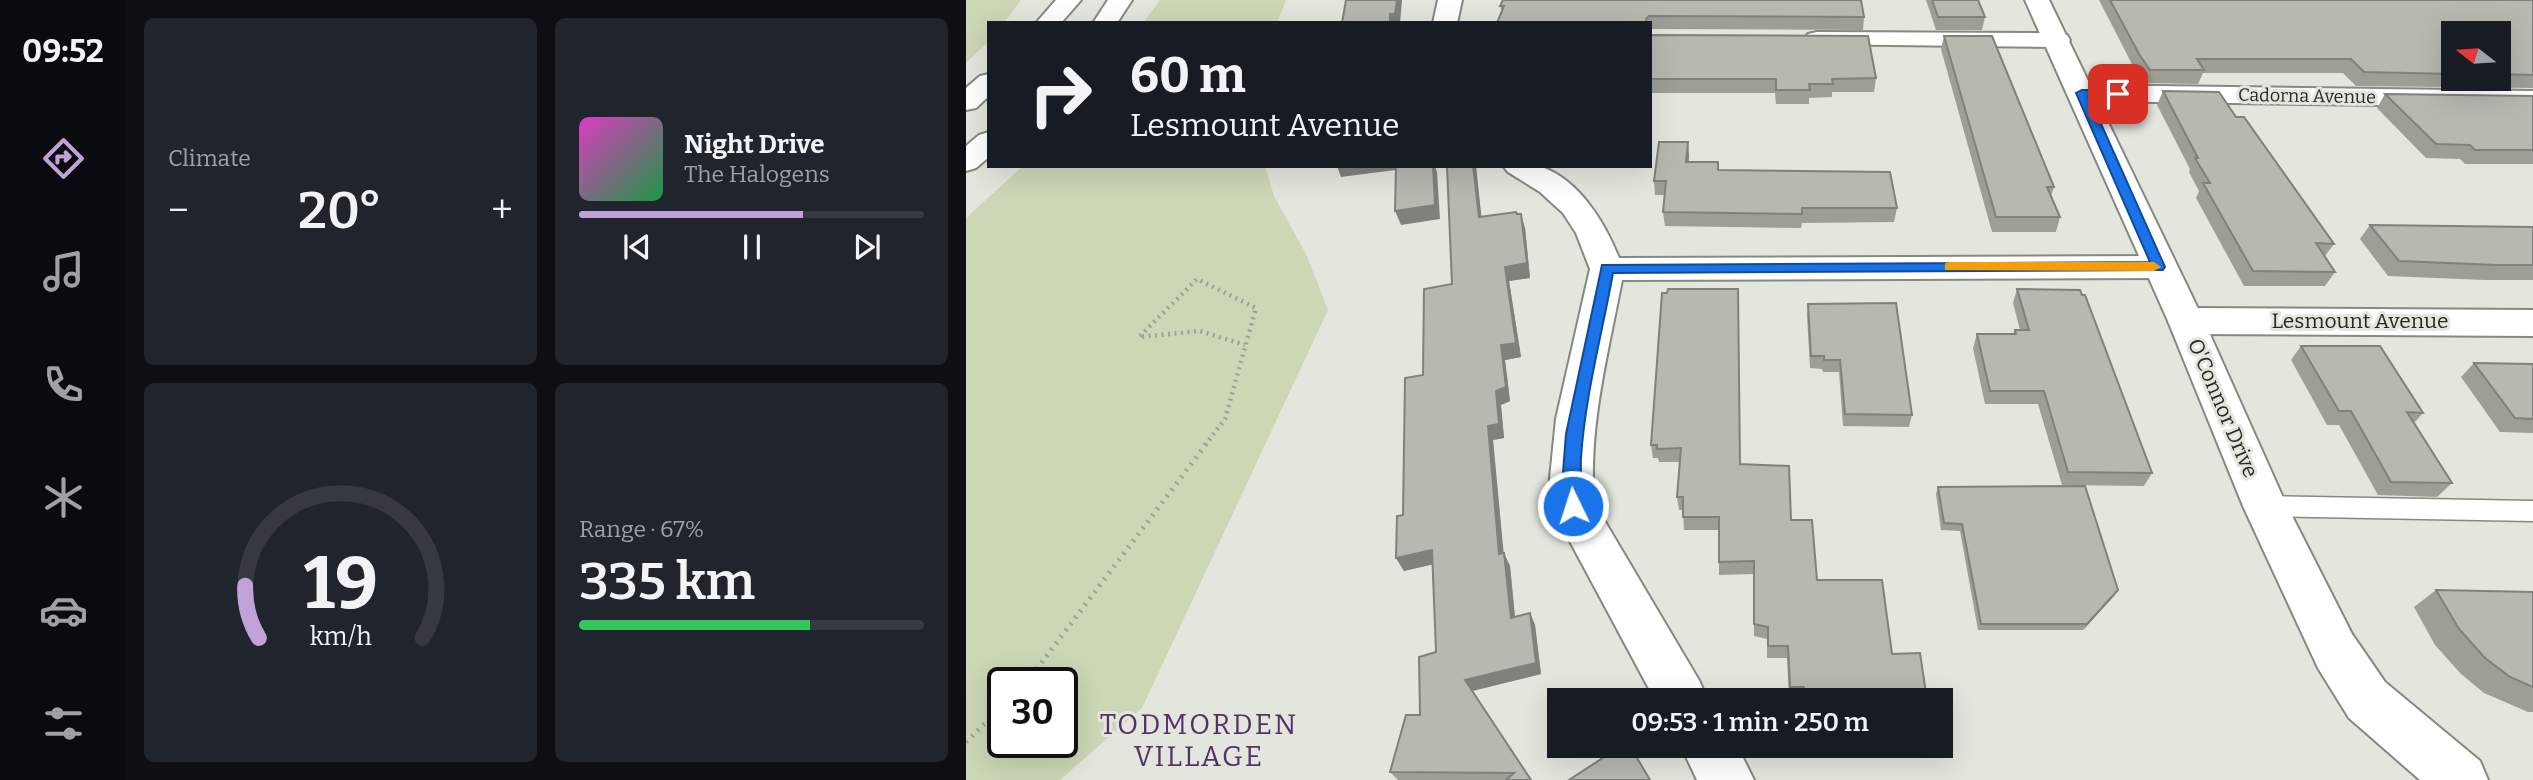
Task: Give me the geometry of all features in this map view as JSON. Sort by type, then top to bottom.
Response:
[{"type":"main road","points":[[1050,21],[1069,0]]},
{"type":"main road","points":[[1106,21],[1120,0]]},
{"type":"main road","points":[[1445,21],[1450,0]]},
{"type":"main road","name":"O'Connor Drive","points":[[2037,0],[2082,93],[2158,267],[2186,321],[2265,506],[2336,651],[2367,701],[2461,780]]},
{"type":"main road","points":[[1787,39],[2057,40]]},
{"type":"main road","points":[[966,102],[987,84]]},
{"type":"main road","name":"Cadorna Avenue","points":[[2082,93],[2533,99]]},
{"type":"main road","points":[[966,162],[987,143]]},
{"type":"main road","points":[[1522,168],[1549,182],[1571,200],[1600,250],[1607,269],[1574,434],[1571,485],[1573,506],[1675,688]]},
{"type":"main road","points":[[1607,269],[2158,267]]},
{"type":"main road","name":"Lesmount Avenue","points":[[2186,321],[2533,323]]},
{"type":"main road","points":[[1714,758],[1727,780]]},
{"type":"lane","points":[[2265,506],[2533,511]]},
{"type":"path","points":[[1038,667],[1225,419],[1256,307],[1197,279],[1139,337],[1200,331],[1245,345]]},
{"type":"path","points":[[966,742],[987,722]]},
{"type":"green space","points":[[966,0],[1021,0],[1005,21],[987,21],[987,43],[966,63]]},
{"type":"green space","points":[[1160,0],[1286,0],[1278,21],[1144,21]]},
{"type":"green space","points":[[1021,168],[1266,168],[1274,196],[1306,254],[1328,310],[1142,708],[1060,780],[966,780],[966,218]]},
{"type":"building","points":[[1346,0],[1397,0],[1395,14],[1390,14],[1390,21],[1342,21]]},
{"type":"building","points":[[1503,0],[1861,0],[1864,17],[1649,16],[1646,21],[1498,21],[1504,6],[1500,6]]},
{"type":"building","points":[[1932,0],[1978,0],[1985,17],[1938,17]]},
{"type":"building","points":[[2110,0],[2533,0],[2533,75],[2511,74],[2511,21],[2441,21],[2441,74],[2364,72],[2351,59],[2197,59],[2204,70],[2150,70]]},
{"type":"building","points":[[1652,35],[1868,36],[1876,78],[1832,79],[1833,84],[1809,84],[1810,90],[1776,90],[1776,79],[1652,79]]},
{"type":"building","points":[[1944,36],[1992,36],[2054,187],[2047,187],[2060,217],[1996,217]]},
{"type":"building","points":[[2163,91],[2219,92],[2236,117],[2244,117],[2334,244],[2316,243],[2335,272],[2253,271],[2203,183],[2210,183]]},
{"type":"building","points":[[2385,94],[2533,96],[2533,150],[2475,150],[2470,145],[2436,144]]},
{"type":"building","points":[[1659,142],[1688,142],[1686,162],[1718,162],[1718,170],[1890,172],[1897,208],[1802,208],[1802,214],[1663,212],[1666,181],[1654,181]]},
{"type":"building","points":[[1396,168],[1433,168],[1435,205],[1395,211]]},
{"type":"building","points":[[1447,168],[1473,168],[1479,217],[1516,212],[1521,214],[1527,263],[1505,267],[1516,343],[1501,345],[1506,387],[1496,391],[1499,424],[1488,426],[1499,554],[1504,553],[1511,618],[1530,613],[1536,663],[1465,680],[1531,780],[1506,780],[1514,773],[1390,772],[1406,715],[1420,715],[1419,657],[1436,652],[1432,550],[1396,558],[1397,516],[1403,515],[1405,378],[1423,375],[1424,289],[1452,284]]},
{"type":"building","points":[[2370,225],[2533,227],[2533,265],[2399,261]]},
{"type":"building","points":[[1668,289],[1738,289],[1740,464],[1789,466],[1791,520],[1812,520],[1817,580],[1882,580],[1892,654],[1920,653],[1925,688],[1790,687],[1788,646],[1768,646],[1768,627],[1754,624],[1754,561],[1719,562],[1719,517],[1683,517],[1683,497],[1677,497],[1681,448],[1657,449],[1657,445],[1651,445],[1662,293],[1667,293]]},
{"type":"building","points":[[2017,289],[2080,290],[2082,295],[2085,295],[2152,473],[2068,472],[2044,391],[1990,391],[1977,334],[2016,334],[2015,330],[2029,330]]},
{"type":"building","points":[[1896,303],[1912,415],[1845,414],[1840,360],[1824,360],[1824,356],[1811,356],[1808,304]]},
{"type":"building","points":[[2301,346],[2380,346],[2423,413],[2407,412],[2452,483],[2391,482],[2351,411],[2339,411]]},
{"type":"building","points":[[2474,363],[2533,364],[2533,419],[2515,418]]},
{"type":"building","points":[[2085,486],[2118,590],[2087,624],[1981,624],[1962,524],[1944,523],[1938,487]]},
{"type":"building","points":[[2436,590],[2533,592],[2533,687],[2510,677],[2485,658],[2459,629]]},
{"type":"building","points":[[1603,758],[1637,758],[1650,780],[1569,780]]},
{"type":"slow traffic","points":[[1950,267],[2154,267]]},
{"type":"district","name":"TODMORDEN VILLAGE","points":[[1199,740]]},
{"type":"route","points":[[1573,506],[1571,460],[1574,434],[1607,269],[2158,267],[2082,93],[2118,94]]}]
